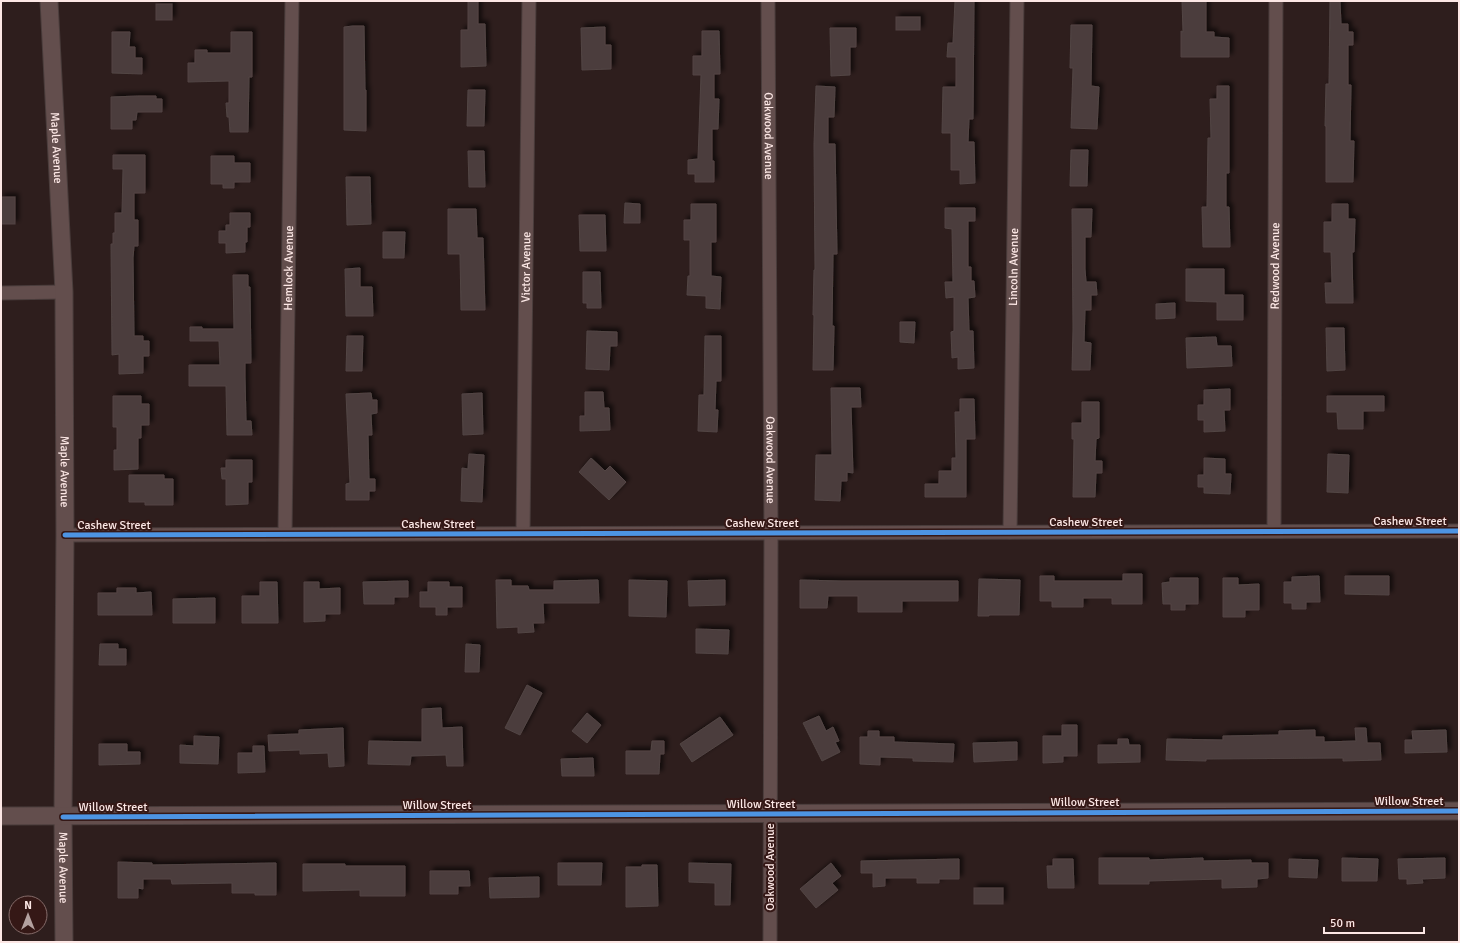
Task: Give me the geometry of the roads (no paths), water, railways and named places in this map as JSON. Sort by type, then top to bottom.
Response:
[{"type":"street","name":"Maple Avenue","points":[[49,1],[64,292],[64,942]]},
{"type":"street","name":"Hemlock Avenue","points":[[284,534],[292,1]]},
{"type":"street","name":"Victor Avenue","points":[[523,534],[529,1]]},
{"type":"street","name":"Oakwood Avenue","points":[[768,1],[772,533],[770,942]]},
{"type":"street","name":"Lincoln Avenue","points":[[1010,532],[1017,1]]},
{"type":"street","name":"Redwood Avenue","points":[[1274,531],[1276,1]]},
{"type":"street","points":[[1,293],[64,292]]},
{"type":"street","name":"Cashew Street","points":[[65,535],[1459,531]]},
{"type":"street","name":"Willow Street","points":[[1,816],[63,817],[1459,811]]}]
